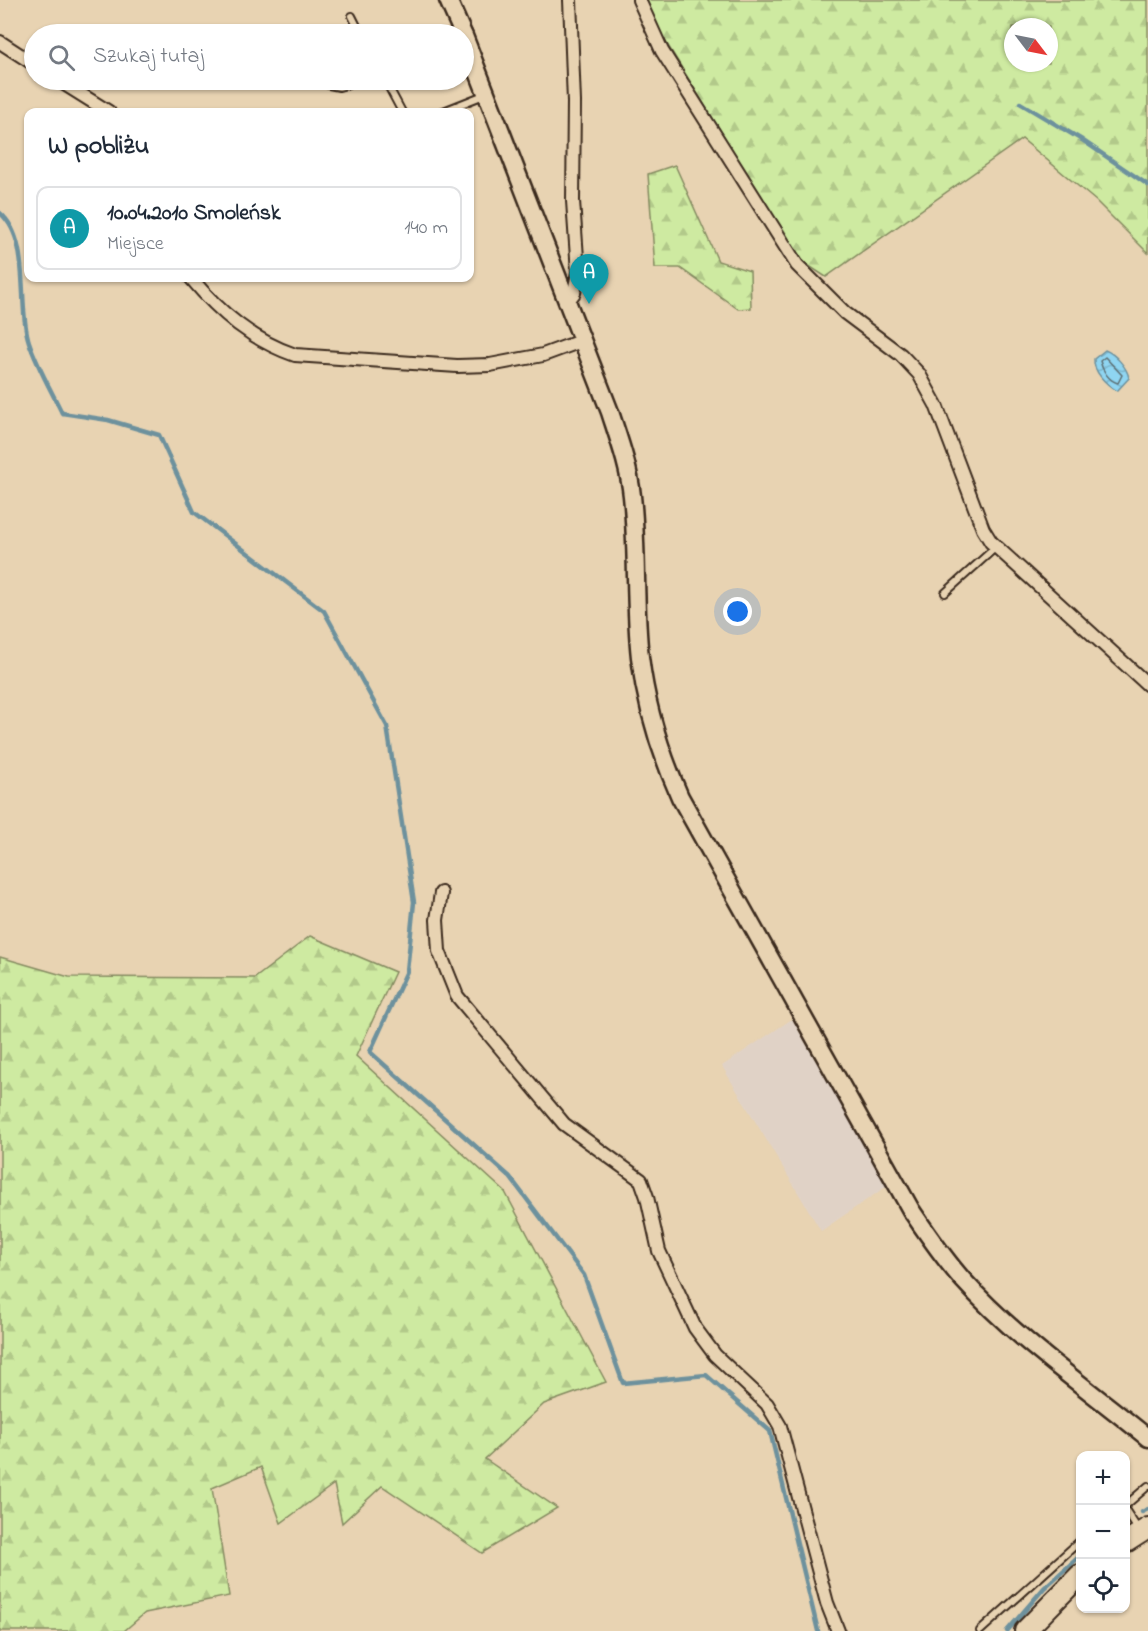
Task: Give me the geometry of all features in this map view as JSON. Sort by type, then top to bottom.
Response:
[{"type":"main road","points":[[1025,1631],[1076,1579]]},
{"type":"street","points":[[448,0],[458,24]]},
{"type":"street","points":[[567,302],[574,293],[578,272],[573,201],[574,102],[570,0]]},
{"type":"street","points":[[639,0],[662,51],[797,264],[845,313],[901,355],[919,374],[936,405],[983,529],[996,547],[1148,685]]},
{"type":"street","points":[[0,42],[24,58]]},
{"type":"street","points":[[474,62],[627,462],[636,540],[639,654],[644,685],[662,754],[693,822],[911,1210],[933,1242],[963,1280],[1000,1317],[1148,1438]]},
{"type":"street","points":[[74,90],[103,108]]},
{"type":"street","points":[[194,282],[207,297],[238,325],[272,347],[295,355],[457,366],[490,365],[543,355],[581,341]]},
{"type":"street","points":[[441,893],[437,920],[439,951],[457,996],[564,1124],[641,1180],[647,1197],[658,1251],[695,1328],[715,1355],[767,1404],[780,1426],[827,1603],[838,1631]]},
{"type":"lane","points":[[352,16],[356,24]]},
{"type":"lane","points":[[390,90],[400,108]]},
{"type":"lane","points":[[451,108],[487,93]]},
{"type":"lane","points":[[945,593],[996,547]]},
{"type":"lane","points":[[1130,1501],[1148,1486]]},
{"type":"lane","points":[[1130,1520],[1138,1534]]},
{"type":"lane","points":[[980,1631],[1076,1544]]},
{"type":"shaded area","points":[[792,1019],[887,1186],[821,1231],[722,1066]]},
{"type":"green space","points":[[645,0],[1148,0],[1148,253],[1096,201],[1022,139],[826,277],[800,260],[651,18]]},
{"type":"green space","points":[[675,165],[718,261],[750,271],[751,308],[738,309],[680,268],[655,268],[648,174]]},
{"type":"green space","points":[[310,936],[395,972],[356,1056],[505,1192],[606,1382],[544,1404],[485,1459],[557,1508],[482,1553],[382,1486],[342,1523],[334,1484],[281,1523],[261,1467],[212,1488],[229,1596],[145,1613],[124,1631],[0,1631],[0,957],[69,977],[255,978]]},
{"type":"water","points":[[1105,350],[1120,361],[1128,374],[1129,378],[1117,391],[1101,377],[1094,364],[1094,359]]},
{"type":"waterway","points":[[1020,103],[1082,140],[1148,185]]},
{"type":"waterway","points":[[0,213],[10,225],[20,256],[29,342],[62,413],[108,420],[159,435],[194,512],[324,611],[387,726],[414,902],[407,971],[370,1052],[510,1177],[584,1275],[623,1383],[706,1375],[770,1431],[818,1631]]},
{"type":"waterway","points":[[1142,1512],[1148,1509]]},
{"type":"waterway","points":[[1007,1631],[1044,1588],[1077,1559]]},
{"type":"place","name":"10.04.2010 Smoleńsk","points":[[589,304]]}]
